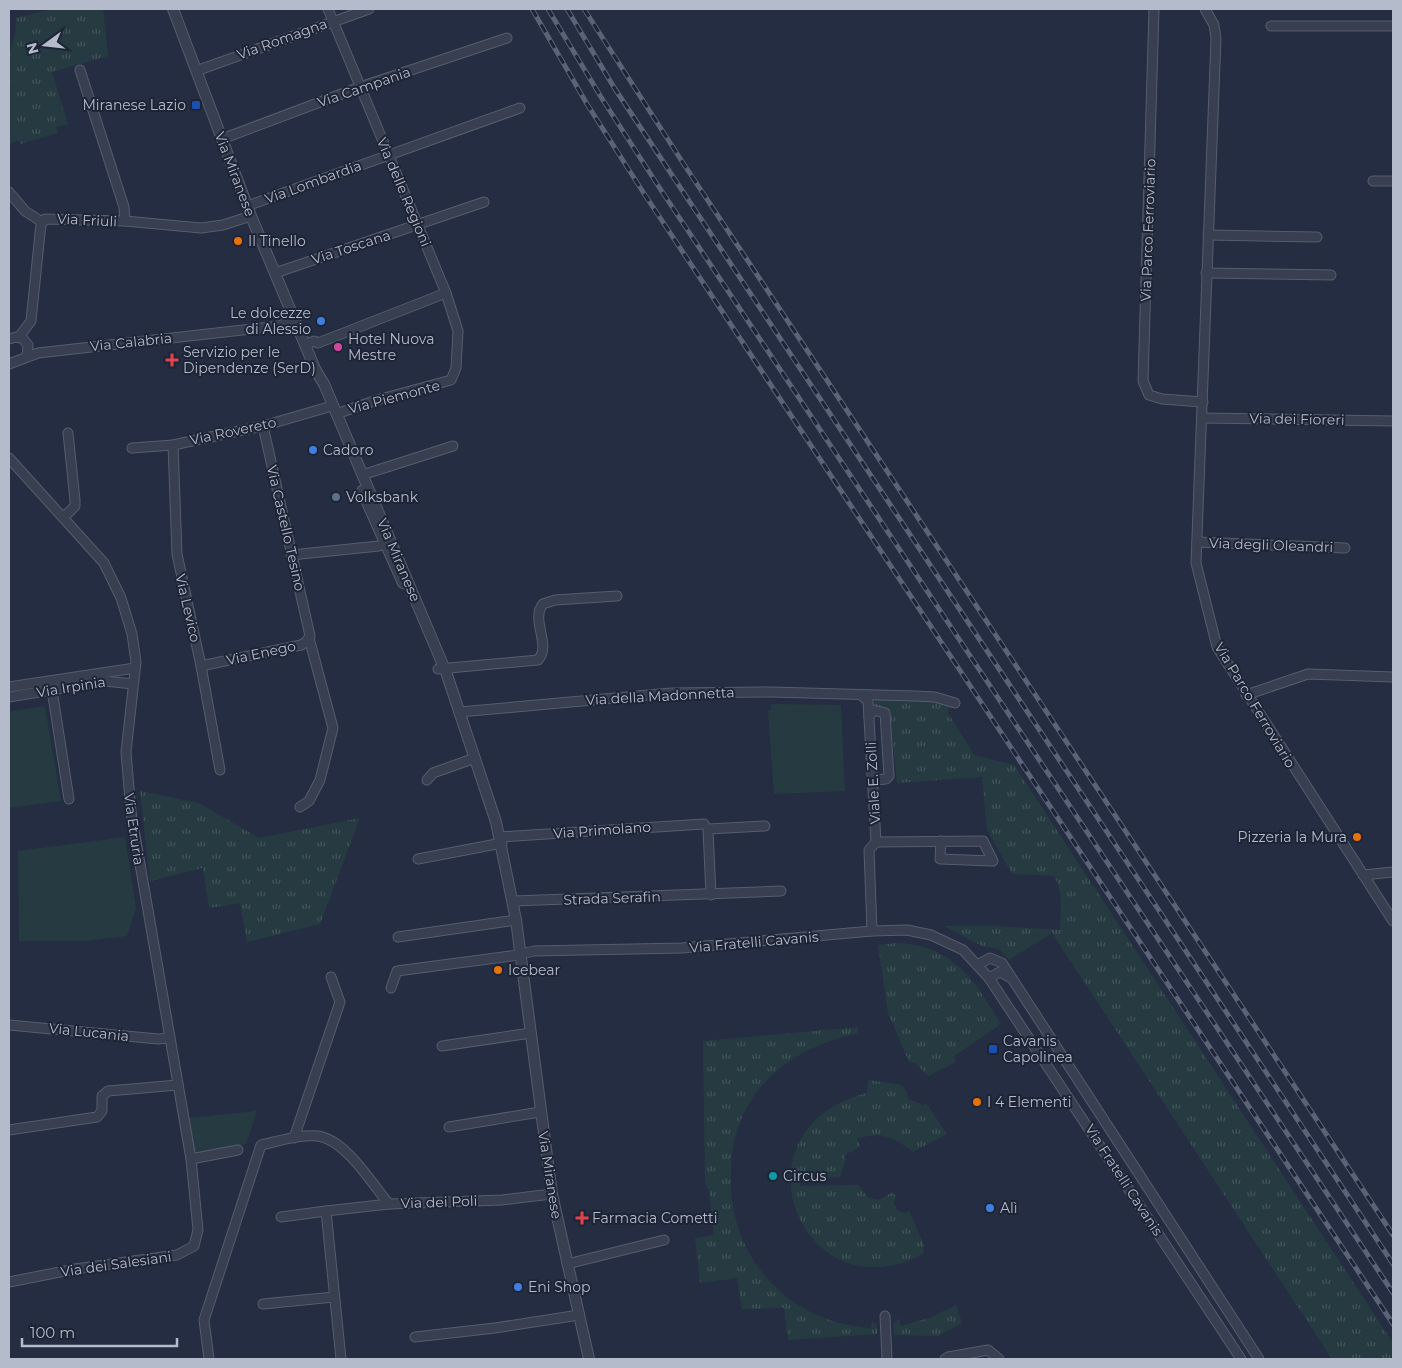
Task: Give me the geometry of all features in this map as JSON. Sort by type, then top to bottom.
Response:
[{"type":"street","name":"Via Miranese","points":[[172,9],[249,211],[316,371],[318,387],[357,477],[377,508],[406,575],[441,668]]},
{"type":"street","name":"Via delle Regioni","points":[[328,9],[446,293],[458,331],[456,368],[453,379]]},
{"type":"street","name":"Via Romagna","points":[[196,71],[369,9]]},
{"type":"street","name":"Via Parco Ferroviario","points":[[1154,9],[1143,381],[1149,395],[1162,399],[1203,402]]},
{"type":"street","name":"Via Parco Ferroviario","points":[[1205,9],[1214,25],[1216,38],[1196,563],[1217,646],[1246,695],[1393,921]]},
{"type":"street","points":[[1271,26],[1393,26]]},
{"type":"street","name":"Via Campania","points":[[222,139],[360,87],[507,38]]},
{"type":"street","points":[[80,70],[124,207],[125,221]]},
{"type":"street","name":"Via Lombardia","points":[[249,211],[388,155],[520,108]]},
{"type":"street","points":[[1373,181],[1393,180]]},
{"type":"street","points":[[9,192],[26,211],[42,222]]},
{"type":"street","name":"Via Toscana","points":[[274,273],[484,202]]},
{"type":"street","name":"Via Friuli","points":[[12,337],[31,321],[42,222],[49,218],[125,221],[201,228],[223,225],[249,211]]},
{"type":"street","points":[[1208,235],[1317,237]]},
{"type":"street","points":[[1206,273],[1331,275]]},
{"type":"street","points":[[305,345],[314,341],[318,343],[446,293]]},
{"type":"street","name":"Via Calabria","points":[[11,361],[20,360],[27,356],[117,342],[279,326],[294,320]]},
{"type":"street","points":[[12,337],[28,346],[27,356]]},
{"type":"street","name":"Via Piemonte","points":[[331,414],[453,379]]},
{"type":"street","name":"Via Miranese","points":[[331,414],[342,429],[357,477]]},
{"type":"street","name":"Via Rovereto","points":[[132,448],[173,445],[331,414]]},
{"type":"street","name":"Via dei Fioreri","points":[[1202,418],[1393,421]]},
{"type":"street","name":"Via Castello Tesino","points":[[263,426],[287,526],[291,555],[309,634],[333,728],[320,780],[309,801],[300,807]]},
{"type":"street","points":[[64,516],[75,506],[68,433]]},
{"type":"street","name":"Via Levico","points":[[173,445],[177,554],[201,666],[220,770]]},
{"type":"street","points":[[382,545],[386,539],[375,522],[357,477],[453,446]]},
{"type":"street","name":"Via Etruria","points":[[9,458],[97,553],[110,574],[128,618],[135,651],[135,668],[126,752],[131,812],[191,1159]]},
{"type":"street","points":[[375,522],[377,508]]},
{"type":"street","name":"Via degli Oleandri","points":[[1197,542],[1345,548]]},
{"type":"street","name":"Via Miranese","points":[[382,545],[412,600],[454,698],[476,758],[501,840],[521,954],[552,1194],[589,1359]]},
{"type":"street","points":[[291,555],[382,545],[390,546],[400,568],[406,575]]},
{"type":"street","points":[[441,668],[538,660],[542,652],[539,613],[544,604],[555,600],[617,596]]},
{"type":"street","name":"Via Enego","points":[[201,666],[304,644],[309,634]]},
{"type":"street","points":[[9,688],[29,689],[135,668]]},
{"type":"street","points":[[1246,695],[1308,674],[1393,677]]},
{"type":"street","name":"Via Irpinia","points":[[9,697],[29,689],[52,690],[105,681],[133,684]]},
{"type":"street","points":[[52,690],[69,799]]},
{"type":"street","name":"Via della Madonnetta","points":[[459,712],[671,693],[771,692],[932,697],[955,703]]},
{"type":"street","name":"Viale E. Zolli","points":[[862,696],[868,702],[876,842],[869,850],[872,931]]},
{"type":"street","points":[[869,717],[873,710],[885,713],[889,776],[886,779],[876,780],[872,774]]},
{"type":"street","points":[[427,780],[433,773],[476,758]]},
{"type":"street","name":"Via Primolano","points":[[501,840],[704,824]]},
{"type":"street","points":[[711,895],[708,829],[765,826]]},
{"type":"street","points":[[418,859],[501,840]]},
{"type":"street","points":[[876,842],[941,841],[983,841],[993,861],[940,859],[941,841]]},
{"type":"street","points":[[1363,875],[1393,872]]},
{"type":"street","name":"Strada Serafin","points":[[513,901],[781,891]]},
{"type":"street","points":[[398,937],[516,920]]},
{"type":"street","name":"Via Fratelli Cavanis","points":[[391,988],[397,971],[534,951],[699,947],[872,931],[907,930],[931,935],[963,950],[979,964],[1241,1359]]},
{"type":"street","name":"Via Fratelli Cavanis","points":[[979,964],[987,958],[997,959],[1002,962],[1259,1359]]},
{"type":"street","points":[[989,978],[1000,972],[1011,978]]},
{"type":"street","points":[[294,1138],[340,1002],[331,977]]},
{"type":"street","name":"Via Lucania","points":[[9,1024],[158,1039],[169,1038]]},
{"type":"street","points":[[442,1046],[531,1033]]},
{"type":"street","points":[[9,1130],[97,1117],[102,1111],[102,1096],[108,1091],[178,1085]]},
{"type":"street","points":[[449,1128],[540,1112]]},
{"type":"street","name":"Via dei Poli","points":[[209,1359],[204,1320],[261,1145],[294,1138],[320,1136],[338,1145],[353,1159],[389,1204],[502,1200],[552,1194]]},
{"type":"street","points":[[191,1159],[238,1150]]},
{"type":"street","name":"Via dei Salesiani","points":[[9,1282],[75,1269],[177,1255],[189,1250],[197,1243],[198,1230],[191,1159]]},
{"type":"street","points":[[281,1217],[326,1210],[389,1204]]},
{"type":"street","points":[[326,1210],[341,1359]]},
{"type":"street","points":[[567,1264],[664,1240]]},
{"type":"street","points":[[263,1304],[334,1296]]},
{"type":"street","points":[[415,1336],[495,1328],[579,1315]]},
{"type":"street","points":[[885,1316],[887,1359]]},
{"type":"street","points":[[945,1359],[988,1350],[999,1359]]},
{"type":"green space","points":[[52,9],[103,9],[108,56],[52,72],[68,124],[56,127],[58,133],[21,144],[19,140],[9,144],[9,54],[15,35],[16,18]]},
{"type":"green space","points":[[878,698],[925,699],[949,704],[948,713],[974,755],[1014,765],[1393,1343],[1393,1359],[1332,1359],[1052,933],[1009,960],[999,949],[982,946],[944,926],[995,926],[1060,930],[1061,902],[1057,882],[1054,876],[1012,874],[987,830],[982,777],[897,783],[890,710],[875,706],[875,700]]},
{"type":"green space","points":[[771,704],[841,705],[845,791],[774,794],[768,710],[771,710]]},
{"type":"green space","points":[[45,706],[61,801],[9,808],[9,712]]},
{"type":"green space","points":[[140,791],[199,803],[259,838],[360,818],[320,924],[247,942],[240,903],[209,908],[203,868],[150,881]]},
{"type":"green space","points":[[125,837],[136,908],[127,936],[86,941],[19,941],[18,851]]},
{"type":"green space","points":[[897,943],[917,945],[948,958],[971,979],[1001,1024],[954,1056],[956,1062],[928,1076],[915,1063],[909,1062],[888,1013],[878,945]]},
{"type":"green space","points":[[858,1027],[858,1033],[841,1037],[809,1050],[793,1059],[766,1080],[742,1116],[733,1147],[731,1163],[732,1202],[739,1231],[751,1256],[768,1279],[788,1298],[813,1313],[840,1323],[871,1328],[872,1321],[877,1325],[877,1334],[788,1340],[784,1308],[742,1309],[737,1278],[700,1283],[695,1238],[714,1235],[709,1191],[705,1184],[703,1041]]},
{"type":"green space","points":[[868,1080],[902,1085],[907,1092],[908,1099],[923,1105],[926,1103],[947,1134],[913,1152],[894,1139],[880,1135],[865,1136],[857,1139],[860,1146],[851,1153],[848,1152],[844,1157],[846,1159],[840,1177],[800,1180],[800,1186],[858,1185],[868,1197],[878,1200],[893,1192],[896,1197],[894,1203],[897,1210],[905,1213],[909,1211],[924,1245],[923,1254],[880,1267],[843,1261],[814,1241],[796,1211],[791,1177],[799,1142],[824,1113],[867,1093]]},
{"type":"green space","points":[[257,1111],[246,1144],[201,1155],[194,1151],[188,1118]]},
{"type":"green space","points":[[956,1305],[962,1323],[938,1336],[894,1335],[893,1325],[899,1318],[901,1326],[929,1318]]},
{"type":"railway","points":[[532,9],[587,104],[643,192],[1393,1324]]},
{"type":"railway","points":[[548,9],[601,97],[657,184],[1393,1293]]},
{"type":"railway","points":[[567,9],[615,89],[1393,1264]]},
{"type":"railway","points":[[584,9],[685,166],[1393,1235]]},
{"type":"place","name":"Miranese Lazio","points":[[196,105]]},
{"type":"place","name":"Il Tinello","points":[[238,241]]},
{"type":"place","name":"Le dolcezze di Alessio","points":[[321,321]]},
{"type":"place","name":"Hotel Nuova Mestre","points":[[338,347]]},
{"type":"place","name":"Servizio per le Dipendenze (SerD)","points":[[172,360]]},
{"type":"place","name":"Cadoro","points":[[313,450]]},
{"type":"place","name":"Volksbank","points":[[336,497]]},
{"type":"place","name":"Pizzeria la Mura","points":[[1357,837]]},
{"type":"place","name":"Icebear","points":[[498,970]]},
{"type":"place","name":"Cavanis Capolinea","points":[[993,1049]]},
{"type":"place","name":"I 4 Elementi","points":[[977,1102]]},
{"type":"place","name":"Circus","points":[[773,1176]]},
{"type":"place","name":"Alì","points":[[990,1208]]},
{"type":"place","name":"Farmacia Cometti","points":[[582,1218]]},
{"type":"place","name":"Eni Shop","points":[[518,1287]]}]
